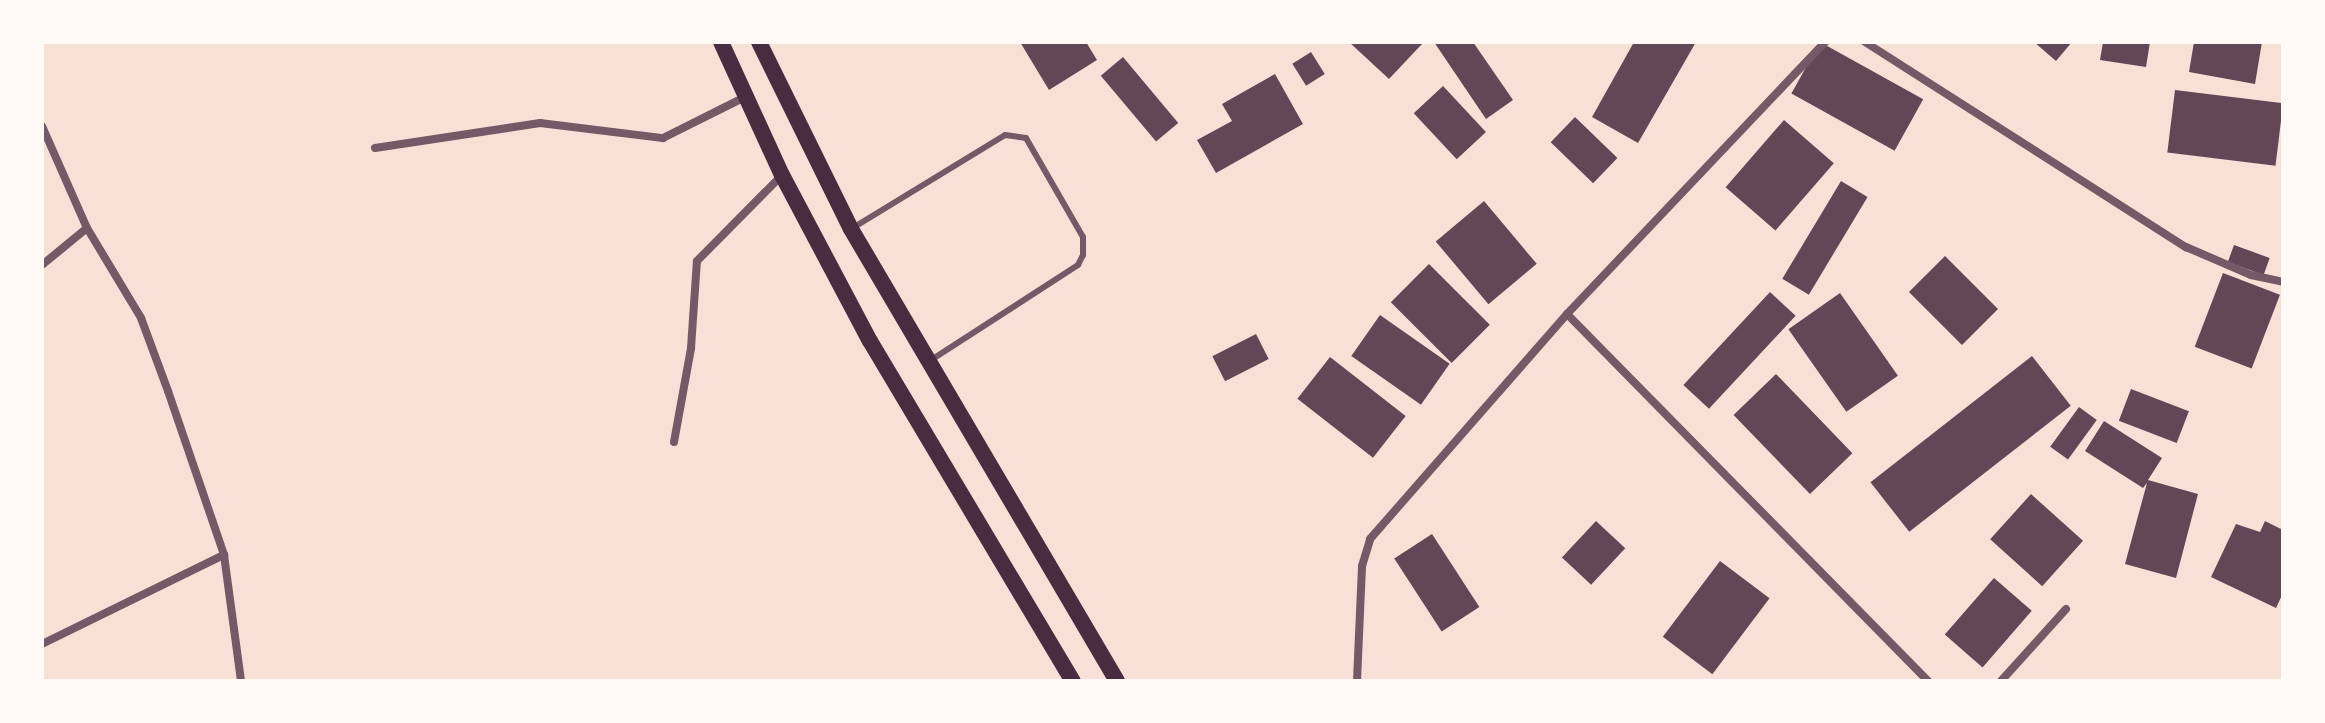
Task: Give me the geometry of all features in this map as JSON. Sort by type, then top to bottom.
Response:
[{"type":"main road","points":[[721,42],[782,175],[870,341],[1073,681]]},
{"type":"main road","points":[[759,42],[851,229],[1117,681]]},
{"type":"street","points":[[1357,681],[1362,566],[1370,539],[1567,314],[1825,42]]},
{"type":"street","points":[[1865,42],[2186,247],[2251,275],[2283,282]]},
{"type":"street","points":[[375,148],[540,123],[663,138],[745,97]]},
{"type":"street","points":[[42,126],[87,228],[141,318],[224,555],[241,681]]},
{"type":"street","points":[[674,442],[691,348],[697,261],[782,175]]},
{"type":"street","points":[[42,265],[87,228]]},
{"type":"street","points":[[1567,314],[1928,681]]},
{"type":"street","points":[[42,644],[224,555]]},
{"type":"street","points":[[2001,681],[2066,609]]},
{"type":"lane","points":[[851,229],[1005,135],[1026,138],[1083,237],[1083,255],[1078,265],[928,362]]},
{"type":"building","points":[[1020,42],[1086,42],[1097,60],[1049,90]]},
{"type":"building","points":[[1349,42],[1420,42],[1422,44],[1389,79]]},
{"type":"building","points":[[1434,42],[1473,42],[1513,100],[1486,119]]},
{"type":"building","points":[[1634,42],[1696,42],[1638,143],[1592,117]]},
{"type":"building","points":[[1820,42],[1923,99],[1895,151],[1791,94]]},
{"type":"building","points":[[2034,42],[2072,42],[2056,61]]},
{"type":"building","points":[[2103,42],[2150,42],[2146,67],[2100,60]]},
{"type":"building","points":[[2194,42],[2262,42],[2255,84],[2189,72]]},
{"type":"building","points":[[1311,52],[1325,74],[1306,86],[1292,64]]},
{"type":"building","points":[[1123,57],[1178,123],[1156,142],[1101,76]]},
{"type":"building","points":[[1275,74],[1303,124],[1216,173],[1197,140],[1232,121],[1222,104]]},
{"type":"building","points":[[1443,86],[1486,132],[1457,159],[1414,113]]},
{"type":"building","points":[[2175,90],[2283,103],[2276,166],[2167,153]]},
{"type":"building","points":[[1575,117],[1617,158],[1593,183],[1551,142]]},
{"type":"building","points":[[1784,120],[1834,163],[1775,230],[1726,187]]},
{"type":"building","points":[[1841,181],[1868,197],[1809,295],[1782,279]]},
{"type":"building","points":[[1484,201],[1537,264],[1488,304],[1436,241]]},
{"type":"building","points":[[2234,245],[2270,258],[2264,275],[2228,262]]},
{"type":"building","points":[[1945,256],[1998,309],[1962,345],[1909,292]]},
{"type":"building","points":[[1429,264],[1490,325],[1452,363],[1391,302]]},
{"type":"building","points":[[2223,273],[2280,295],[2252,369],[2195,347]]},
{"type":"building","points":[[1770,292],[1796,316],[1709,409],[1683,385]]},
{"type":"building","points":[[1840,293],[1898,376],[1846,412],[1788,329]]},
{"type":"building","points":[[1380,315],[1450,364],[1421,405],[1351,356]]},
{"type":"building","points":[[1256,334],[1269,359],[1225,381],[1212,356]]},
{"type":"building","points":[[2032,356],[2071,406],[1909,532],[1870,482]]},
{"type":"building","points":[[1330,357],[1406,416],[1373,458],[1297,399]]},
{"type":"building","points":[[1776,374],[1852,453],[1810,494],[1734,415]]},
{"type":"building","points":[[2131,389],[2189,411],[2177,443],[2119,421]]},
{"type":"building","points":[[2079,407],[2097,420],[2068,460],[2050,447]]},
{"type":"building","points":[[2104,421],[2162,458],[2148,480],[2198,494],[2176,578],[2125,564],[2147,483],[2143,488],[2085,451]]},
{"type":"building","points":[[2031,494],[2083,541],[2042,586],[1990,539]]},
{"type":"building","points":[[1596,521],[1625,548],[1591,585],[1562,558]]},
{"type":"building","points":[[2265,521],[2283,530],[2283,593],[2276,608],[2211,577],[2236,524],[2260,532]]},
{"type":"building","points":[[1432,534],[1479,607],[1442,631],[1394,559]]},
{"type":"building","points":[[1720,561],[1770,598],[1712,674],[1663,637]]},
{"type":"building","points":[[1994,578],[2032,611],[1983,667],[1945,635]]}]
